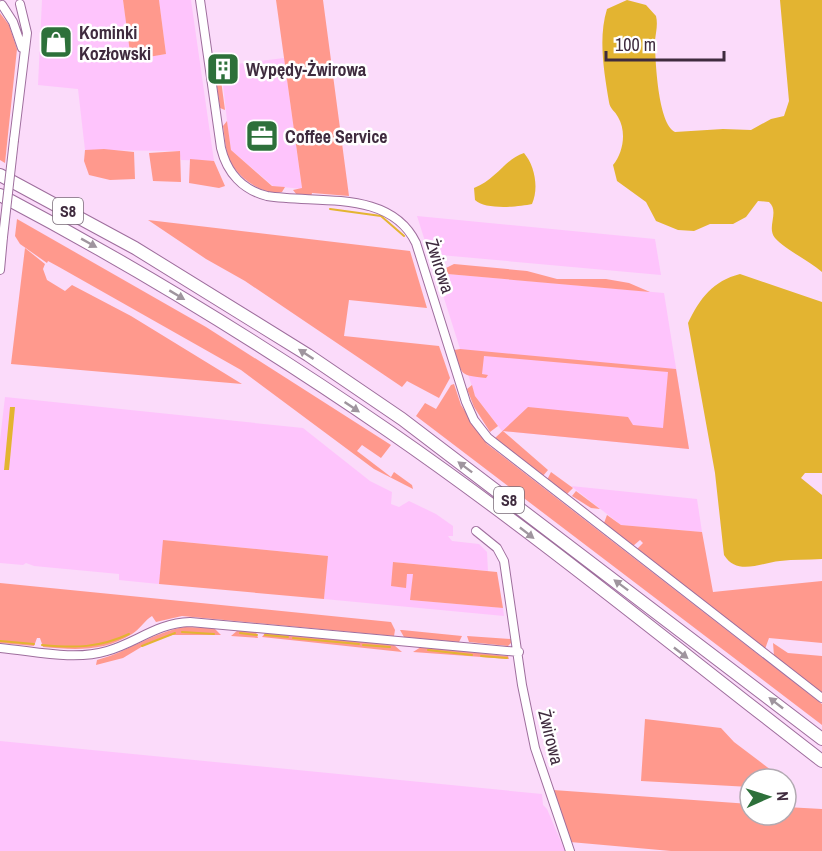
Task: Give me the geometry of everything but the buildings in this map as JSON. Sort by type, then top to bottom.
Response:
[{"type":"highway","name":"S8","points":[[0,175],[145,254],[308,355],[402,419],[822,739]]},
{"type":"highway","name":"S8","points":[[0,195],[103,251],[213,316],[392,434],[513,523],[822,761]]},
{"type":"street","name":"Żwirowa","points":[[200,0],[221,148],[225,162],[237,180],[254,192],[267,196],[372,206],[392,214],[402,222],[416,243],[466,402],[474,420],[498,447],[822,698]]},
{"type":"street","points":[[0,270],[26,29],[22,2],[10,7],[1,5]]},
{"type":"street","points":[[1,5],[13,22],[23,49]]},
{"type":"street","name":"Żwirowa","points":[[476,531],[497,548],[502,557],[535,748],[570,851]]},
{"type":"street","points":[[0,648],[92,654],[111,650],[157,627],[190,622],[519,652]]},
{"type":"shaded area","points":[[42,0],[123,0],[131,60],[166,54],[159,0],[191,0],[214,161],[181,160],[179,151],[85,150],[78,89],[38,85]]},
{"type":"shaded area","points":[[123,0],[159,0],[166,54],[131,60]]},
{"type":"shaded area","points":[[276,0],[323,0],[349,196],[312,193],[311,197],[297,195],[293,190],[302,188]]},
{"type":"shaded area","points":[[627,0],[646,5],[656,16],[655,49],[661,104],[669,127],[675,132],[751,130],[771,119],[784,116],[789,101],[780,0],[822,0],[822,272],[775,238],[772,229],[773,210],[769,202],[758,201],[746,217],[733,224],[710,224],[694,231],[678,230],[656,221],[646,202],[617,181],[613,165],[621,148],[623,136],[621,123],[609,102],[605,79],[603,32],[607,9]]},
{"type":"shaded area","points":[[0,13],[9,25],[17,49],[5,163],[0,160]]},
{"type":"shaded area","name":"Coffee Service","points":[[284,58],[302,189],[273,186],[231,150],[227,121],[221,66]]},
{"type":"shaded area","points":[[220,66],[225,110],[220,108],[214,67]]},
{"type":"shaded area","points":[[227,121],[231,150],[272,186],[285,187],[282,192],[275,193],[260,189],[235,169],[229,159],[226,145],[223,126]]},
{"type":"shaded area","points":[[85,150],[134,152],[135,179],[110,180],[89,175],[84,161]]},
{"type":"shaded area","points":[[180,151],[181,182],[153,181],[149,153]]},
{"type":"shaded area","points":[[524,153],[535,177],[532,204],[510,207],[494,206],[475,200],[474,188],[489,180],[511,160]]},
{"type":"shaded area","points":[[190,159],[214,161],[225,186],[219,188],[189,183]]},
{"type":"shaded area","points":[[417,216],[655,239],[661,275],[429,254]]},
{"type":"shaded area","points":[[17,219],[206,327],[391,445],[381,458],[362,445],[357,451],[391,477],[394,472],[412,485],[413,489],[374,469],[241,370],[59,267],[48,261],[47,263],[20,244],[15,236]]},
{"type":"shaded area","points":[[148,220],[410,251],[427,308],[349,300],[344,336],[439,346],[450,378],[439,398],[407,381],[402,387],[245,281],[206,259]]},
{"type":"shaded area","points":[[25,248],[45,264],[43,269],[47,280],[65,291],[72,285],[131,316],[242,384],[11,364]]},
{"type":"shaded area","points":[[454,264],[527,271],[557,279],[606,279],[629,283],[650,292],[436,273]]},
{"type":"shaded area","points":[[436,273],[664,293],[689,449],[502,431],[475,396]]},
{"type":"shaded area","points":[[740,274],[822,302],[822,473],[805,473],[801,478],[822,495],[822,559],[785,560],[742,567],[729,561],[724,555],[715,473],[688,323],[708,292],[722,281]]},
{"type":"shaded area","points":[[454,350],[676,369],[689,449],[503,431],[548,470],[542,477],[495,438],[528,407],[628,417],[633,425],[663,428],[668,372],[484,356],[482,374],[488,375],[486,378],[463,373]]},
{"type":"shaded area","points":[[454,384],[461,405],[487,444],[822,704],[822,725],[416,416],[425,403],[436,409],[451,385]]},
{"type":"shaded area","points":[[472,385],[475,396],[498,426],[490,432],[474,407],[467,389]]},
{"type":"shaded area","points":[[5,397],[303,428],[370,481],[392,492],[391,504],[399,507],[409,501],[436,514],[453,526],[453,536],[448,536],[452,541],[479,544],[487,552],[488,571],[393,562],[407,573],[413,574],[411,600],[503,608],[504,616],[324,599],[327,556],[164,540],[159,584],[119,580],[119,574],[34,566],[26,563],[23,565],[0,563],[0,440]]},
{"type":"shaded area","points":[[10,407],[15,407],[9,470],[4,470]]},
{"type":"shaded area","points":[[551,472],[573,488],[567,494],[547,480]]},
{"type":"shaded area","points":[[571,486],[697,499],[702,532],[621,525]]},
{"type":"shaded area","points":[[576,491],[600,509],[591,508],[572,496]]},
{"type":"shaded area","points":[[607,515],[621,525],[702,532],[713,592],[822,581],[822,643],[769,638],[765,649],[637,549],[643,543],[640,540],[633,546],[604,523]]},
{"type":"shaded area","points":[[163,540],[328,556],[324,599],[159,584]]},
{"type":"shaded area","points":[[393,562],[497,572],[503,608],[410,600],[413,574],[407,574],[406,588],[391,586]]},
{"type":"shaded area","points":[[0,583],[391,622],[395,630],[394,636],[182,616],[156,622],[152,616],[132,634],[100,647],[78,649],[43,647],[40,638],[37,638],[34,646],[0,643]]},
{"type":"shaded area","points":[[185,627],[214,628],[221,635],[172,635],[148,643],[123,658],[96,665],[97,660],[162,633]]},
{"type":"shaded area","points":[[238,630],[256,632],[258,638],[231,636]]},
{"type":"shaded area","points":[[400,630],[462,636],[459,642],[404,637]]},
{"type":"shaded area","points":[[265,633],[394,645],[402,652],[262,637]]},
{"type":"shaded area","points":[[467,636],[511,639],[512,642],[508,646],[469,642]]},
{"type":"shaded area","points":[[773,643],[788,653],[822,656],[822,693],[774,656]]},
{"type":"shaded area","points":[[421,647],[508,656],[509,659],[413,652]]},
{"type":"shaded area","points":[[645,719],[721,728],[734,742],[767,767],[738,767],[738,786],[641,781]]},
{"type":"shaded area","points":[[0,741],[542,794],[543,805],[547,809],[565,851],[0,851]]},
{"type":"shaded area","points":[[553,790],[738,803],[738,827],[798,827],[798,808],[822,809],[822,851],[671,851],[570,842]]},
{"type":"waterway","points":[[330,209],[381,216],[404,236]]},
{"type":"waterway","points":[[182,632],[214,634]]},
{"type":"waterway","points":[[142,646],[175,633]]},
{"type":"waterway","points":[[240,633],[257,635]]},
{"type":"waterway","points":[[42,645],[87,646],[129,634]]},
{"type":"waterway","points":[[265,635],[288,637]]},
{"type":"waterway","points":[[293,638],[359,644]]},
{"type":"waterway","points":[[0,641],[34,644]]},
{"type":"waterway","points":[[363,645],[390,647]]},
{"type":"waterway","points":[[428,650],[472,655]]},
{"type":"waterway","points":[[481,656],[507,658]]},
{"type":"place","name":"Kominki Kozłowski","points":[[56,42]]},
{"type":"place","name":"Wypędy-Żwirowa","points":[[223,69]]},
{"type":"place","name":"Coffee Service","points":[[262,136]]}]
